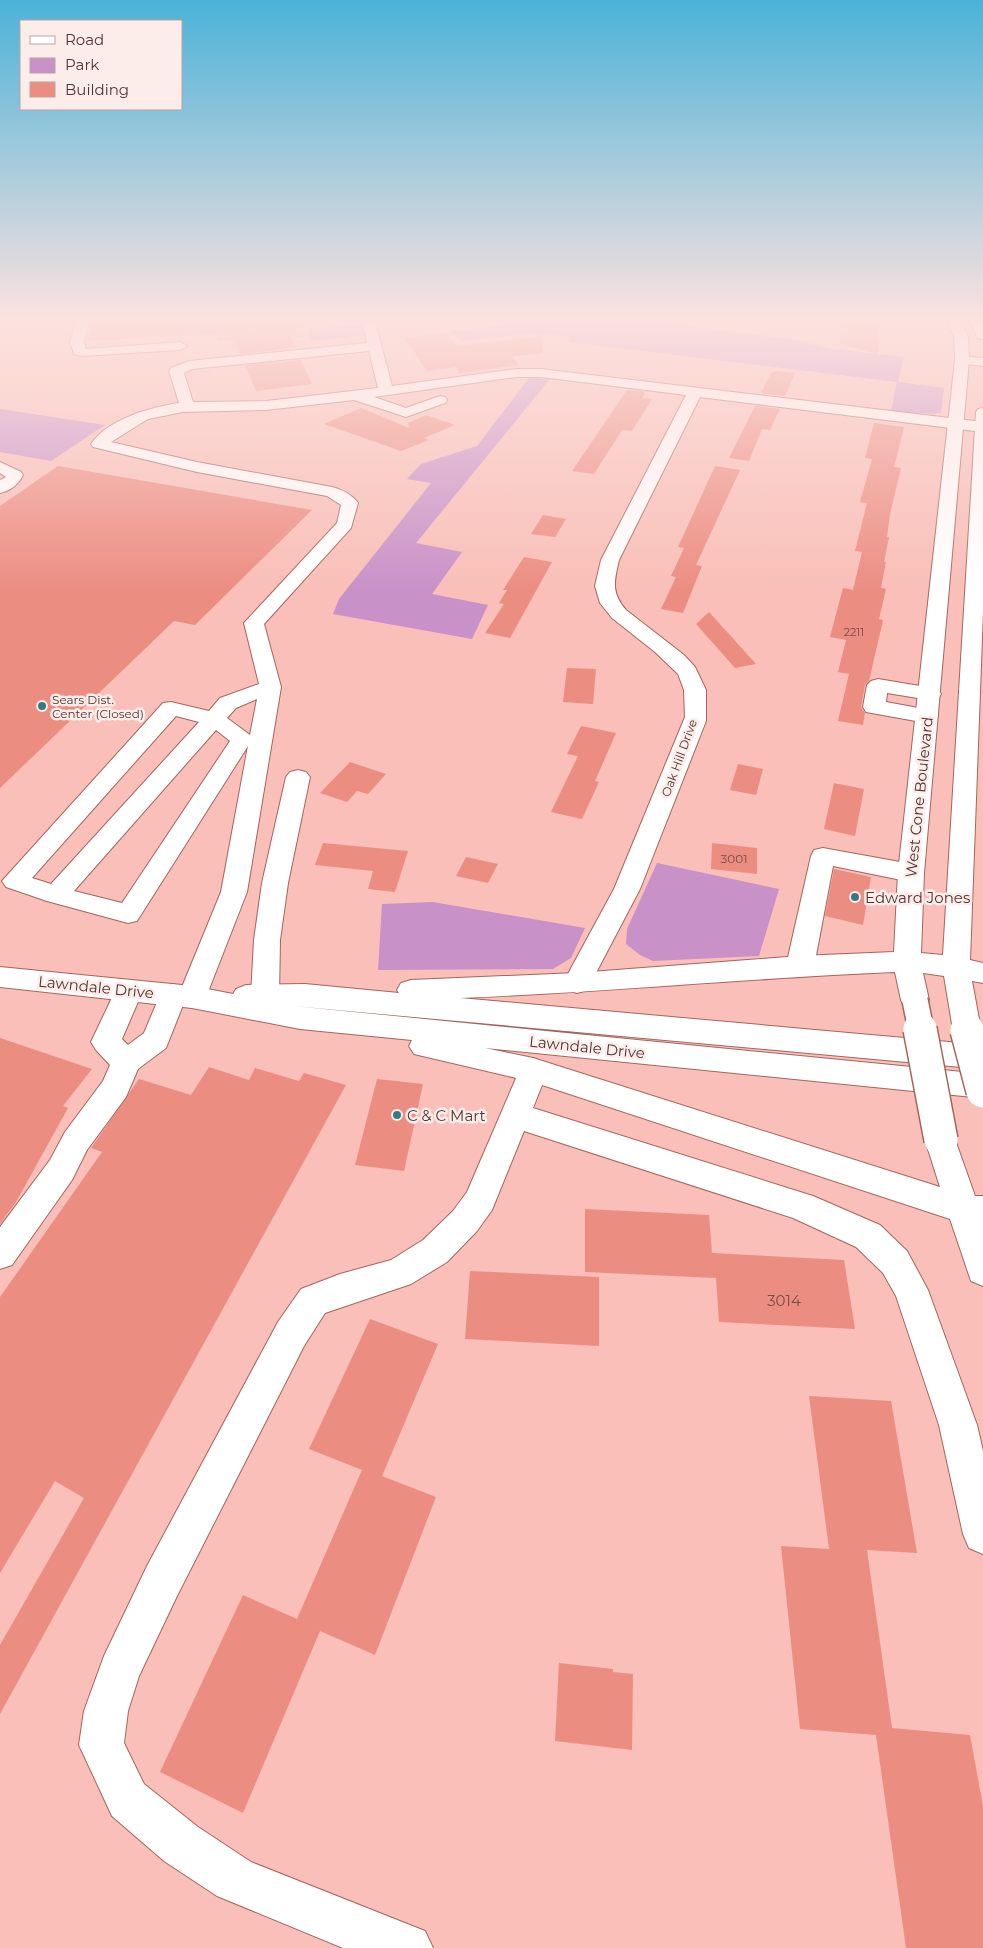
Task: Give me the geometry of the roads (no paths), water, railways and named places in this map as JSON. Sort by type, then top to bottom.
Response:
[{"type":"main road","points":[[0,1254],[61,1170],[76,1141],[115,1088],[126,1062],[156,1040],[182,996],[234,892],[270,687],[254,623],[346,524],[350,503],[332,492],[197,467],[99,444],[128,423],[150,413],[181,409]]},
{"type":"main road","points":[[395,409],[406,413],[417,409]]},
{"type":"main road","name":"Oak Hill Drive","points":[[577,983],[627,888],[695,721],[694,685],[688,672],[661,646],[622,616],[610,602],[605,590],[610,560],[686,409]]},
{"type":"main road","points":[[833,409],[956,424],[983,422],[956,966],[967,1030],[983,1091]]},
{"type":"main road","name":"West Cone Boulevard","points":[[960,409],[956,424],[927,716],[912,873],[907,961],[940,1140],[973,1210],[983,1270]]},
{"type":"main road","points":[[0,468],[15,475],[13,479],[0,488]]},
{"type":"main road","points":[[927,716],[874,707],[878,685],[930,694]]},
{"type":"main road","points":[[56,895],[228,703],[270,687]]},
{"type":"main road","points":[[171,708],[214,719],[242,738],[128,914],[56,895],[15,881],[171,708]]},
{"type":"main road","points":[[265,996],[267,940],[275,883],[298,777]]},
{"type":"main road","points":[[800,966],[823,856],[912,873]]},
{"type":"main road","points":[[302,1007],[800,966],[907,961],[956,966],[983,973]]},
{"type":"main road","name":"Lawndale Drive","points":[[0,977],[302,1007],[983,1057]]},
{"type":"main road","points":[[126,1062],[106,1042],[129,990]]},
{"type":"main road","name":"Lawndale Drive","points":[[182,996],[265,996],[302,1007],[983,1086]]},
{"type":"main road","points":[[302,1007],[534,1070],[973,1210]]},
{"type":"main road","points":[[408,1948],[307,1910],[234,1879],[181,1844],[128,1800],[102,1745],[106,1710],[119,1671],[162,1581],[291,1334],[313,1301],[340,1290],[399,1273],[435,1251],[465,1221],[480,1200],[534,1070]]},
{"type":"main road","points":[[515,1115],[801,1206],[868,1236],[895,1262],[918,1309],[958,1426],[983,1534]]},
{"type":"place","name":"Sears Dist. Center (Closed)","points":[[42,706]]},
{"type":"place","name":"Edward Jones","points":[[855,897]]},
{"type":"place","name":"C & C Mart","points":[[397,1115]]}]
